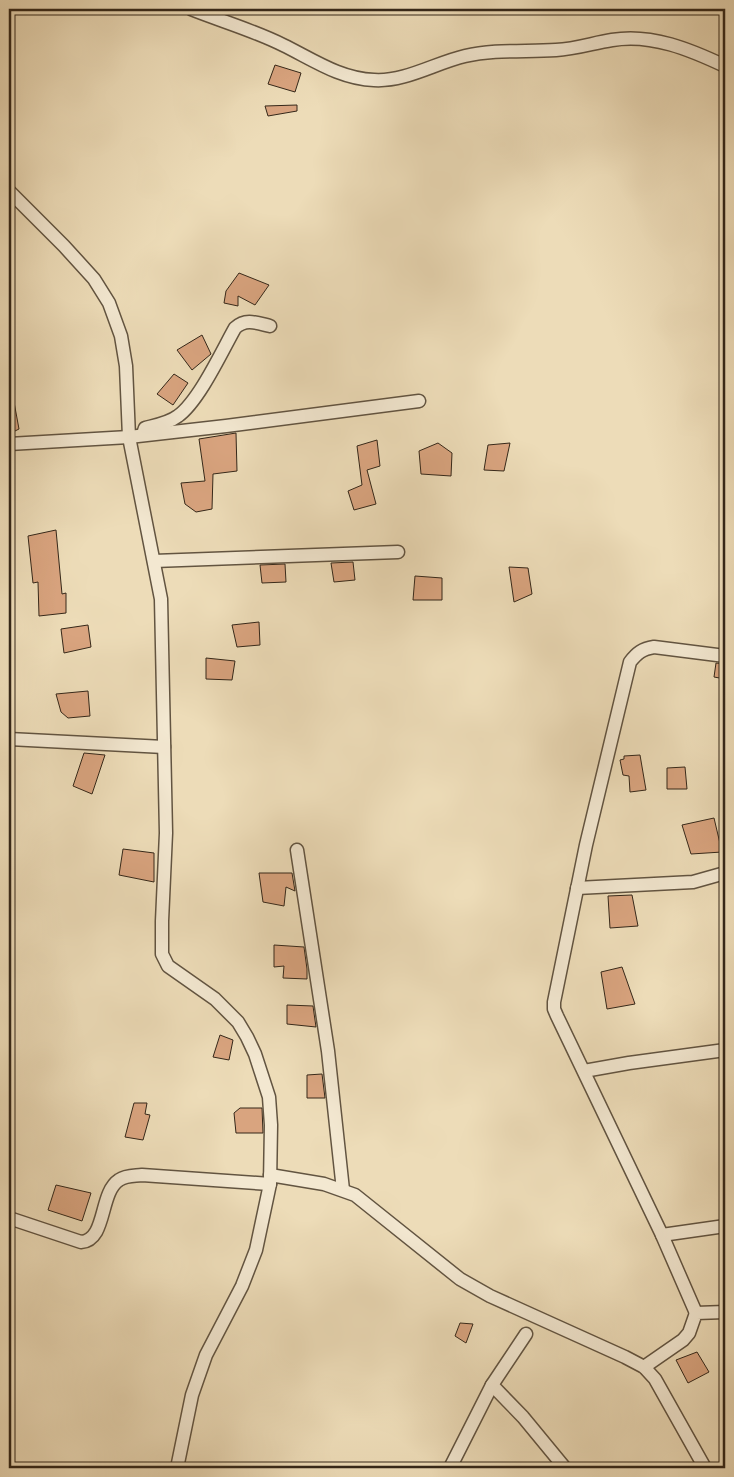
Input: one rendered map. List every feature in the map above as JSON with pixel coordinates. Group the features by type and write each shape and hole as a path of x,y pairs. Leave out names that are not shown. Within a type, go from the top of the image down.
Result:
{"street":[{"path":"191,9 283,45 331,69 350,76 374,80 393,79 466,56 493,52 558,50 613,40 637,39 662,42 698,53 725,66"},
{"path":"9,191 94,279 109,303 121,336 126,366 130,437 159,583 162,620 166,833 162,954 168,966 215,999 238,1022 247,1037 262,1072 269,1097 271,1125 270,1180 256,1250 242,1286 206,1355 192,1396 177,1468"},
{"path":"143,435 146,428 168,422 183,413 204,384 235,328 246,322 270,326"},
{"path":"9,444 130,437 418,401"},
{"path":"154,561 398,552"},
{"path":"644,1367 683,1340 689,1333 696,1313 662,1235 554,1009 561,963 577,888 602,774 630,662 637,653 645,648 654,647 725,656"},
{"path":"9,739 164,747"},
{"path":"298,850 328,1051 343,1190"},
{"path":"577,888 693,882 725,872"},
{"path":"584,1072 638,1061 725,1050"},
{"path":"9,1218 85,1242 98,1229 112,1188 117,1181 126,1176 270,1180 324,1184 343,1190 380,1214 460,1279 490,1296 644,1367 655,1379 705,1468"},
{"path":"662,1235 725,1226"},
{"path":"696,1313 725,1312"},
{"path":"450,1468 492,1385 526,1334"},
{"path":"492,1385 522,1416 565,1468"}],"building":[{"path":"275,65 301,73 295,92 268,84"},
{"path":"297,105 297,111 268,116 265,106"},
{"path":"239,273 269,285 255,305 238,296 238,306 224,303 226,291"},
{"path":"202,335 211,354 192,370 177,350"},
{"path":"174,374 188,383 173,405 157,394"},
{"path":"9,402 14,402 19,429 9,434"},
{"path":"236,433 237,471 213,474 212,509 196,512 185,504 181,483 205,481 199,439"},
{"path":"377,440 380,466 367,470 376,504 354,510 348,491 362,485 357,446"},
{"path":"438,443 452,453 451,476 421,474 419,451"},
{"path":"510,443 504,471 484,470 488,445"},
{"path":"56,530 62,594 66,593 66,613 39,616 38,582 33,583 28,536"},
{"path":"353,562 355,580 334,582 331,563"},
{"path":"285,564 286,582 262,583 260,565"},
{"path":"509,567 528,568 532,594 514,602"},
{"path":"415,576 442,578 442,600 413,600"},
{"path":"259,622 260,645 237,647 232,625"},
{"path":"88,625 91,647 64,653 61,629"},
{"path":"206,658 235,661 232,680 206,679"},
{"path":"716,663 725,664 725,679 714,677"},
{"path":"88,691 90,716 68,718 61,712 56,694"},
{"path":"84,753 105,755 92,794 73,786"},
{"path":"640,755 646,790 630,792 629,776 623,775 620,760 624,759 624,756"},
{"path":"685,767 687,789 667,789 667,768"},
{"path":"714,818 722,852 691,854 682,825"},
{"path":"123,849 154,853 154,882 119,875"},
{"path":"259,873 292,873 295,891 286,887 284,906 263,902"},
{"path":"632,895 638,926 610,928 608,896"},
{"path":"274,945 304,947 307,979 283,978 284,966 274,967"},
{"path":"622,967 635,1004 607,1009 601,972"},
{"path":"287,1005 313,1006 316,1027 287,1024"},
{"path":"220,1035 233,1040 229,1060 213,1057"},
{"path":"322,1074 325,1098 307,1098 307,1075"},
{"path":"134,1103 147,1103 145,1114 150,1115 143,1140 125,1137"},
{"path":"240,1108 262,1108 263,1133 236,1133 234,1113"},
{"path":"56,1185 91,1193 82,1221 48,1210"},
{"path":"460,1323 473,1324 466,1343 455,1336"},
{"path":"697,1352 709,1372 688,1383 676,1360"}]}
